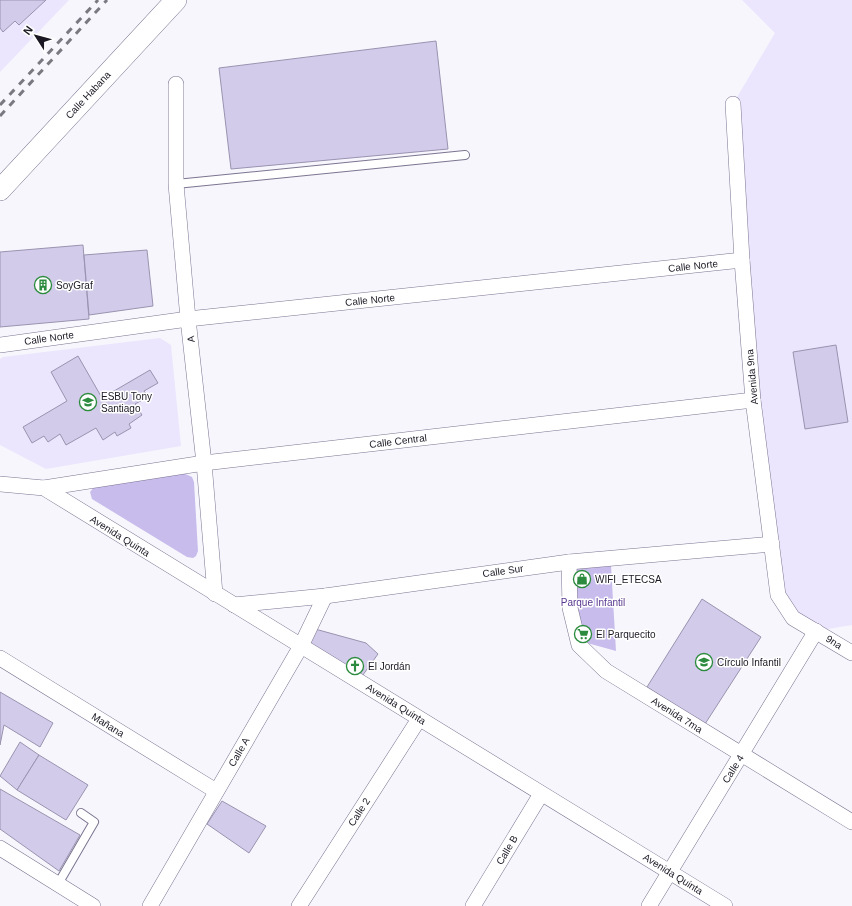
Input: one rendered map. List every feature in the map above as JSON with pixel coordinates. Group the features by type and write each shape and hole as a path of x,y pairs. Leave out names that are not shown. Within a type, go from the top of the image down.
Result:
{"street":[{"name":"Calle Habana","path":"0,190 176,0"},
{"name":"A","path":"176,84 176,184 188,319 204,464 214,594"},
{"name":"Avenida 9na","path":"733,104 742,260 753,400 778,595 793,618 816,631"},
{"name":"Calle Norte","path":"0,345 188,319 742,260"},
{"name":"Calle Central","path":"44,488 204,464 753,400"},
{"name":"Avenida Quinta","path":"0,484 44,488 214,594 302,646 725,906"},
{"name":"Calle Sur","path":"234,605 325,596 569,562 772,544"},
{"name":"Avenida 7ma","path":"569,562 570,608 579,645 606,671 852,822"},
{"name":"Calle A","path":"150,906 302,646 325,596"},
{"name":"9na","path":"816,631 852,653"},
{"name":"Calle 4","path":"649,906 816,631"},
{"name":"Mañana","path":"0,658 216,791"},
{"name":"Calle 2","path":"299,906 420,719"},
{"name":"Calle B","path":"473,906 541,794"},
{"path":"0,848 93,906"}],"lane":[{"path":"176,184 465,155"},
{"path":"58,884 94,822 81,813"}],"shaded area":[{"path":"0,0 69,0 0,72"},
{"path":"742,0 852,0 852,625 816,631 778,595 733,104 775,33"},
{"name":"ESBU Tony Santiago","path":"160,338 171,345 181,446 46,469 0,445 0,359 3,357"}],"green space":[{"path":"181,472 192,477 194,482 198,551 196,556 193,558 187,557 92,499 90,492 95,486"},
{"name":"Parque Infantil","path":"611,566 616,651 580,641 572,567"}],"building":[{"path":"0,0 46,0 19,25 15,21 3,32 0,28"},
{"path":"436,41 448,149 231,169 219,68"},
{"name":"SoyGraf","path":"83,245 89,319 0,327 0,252"},
{"path":"147,250 153,306 89,315 84,255"},
{"path":"836,345 848,422 805,429 793,352"},
{"path":"78,356 102,398 150,370 158,383 144,391 148,397 135,404 142,415 129,424 131,428 117,436 115,432 103,440 96,428 66,445 60,434 48,442 44,436 32,443 23,427 67,401 51,372"},
{"name":"Círculo Infantil","path":"702,599 761,637 705,724 647,687"},
{"name":"El Jordán","path":"315,629 366,643 378,654 360,679 307,645"},
{"path":"0,692 53,723 40,747 4,725 0,745"},
{"path":"20,742 39,755 17,790 0,776"},
{"path":"39,755 88,785 66,820 17,790"},
{"path":"0,789 80,835 59,871 0,829"},
{"path":"222,801 266,826 249,853 207,824"}],"railway":[{"path":"0,105 98,0"},
{"path":"0,116 107,0"}],"place":[{"name":"SoyGraf","path":"43,285"},
{"name":"ESBU Tony Santiago","path":"88,402"},
{"name":"WIFI_ETECSA","path":"582,579"},
{"name":"El Parquecito","path":"583,634"},
{"name":"Círculo Infantil","path":"704,662"},
{"name":"El Jordán","path":"355,666"}]}
